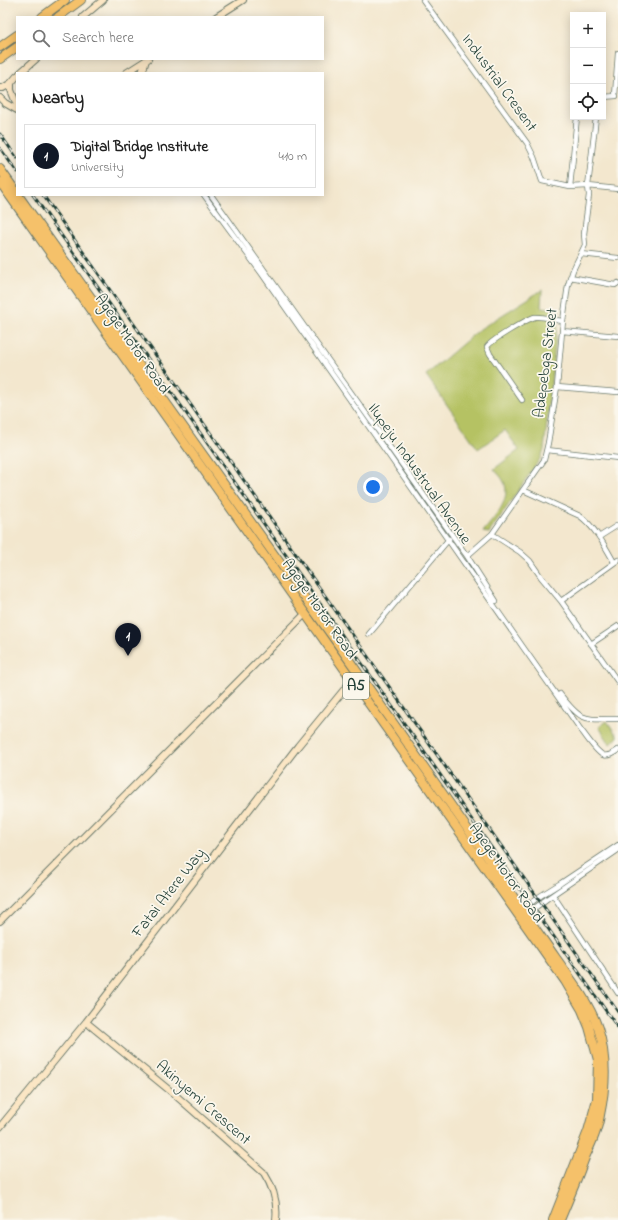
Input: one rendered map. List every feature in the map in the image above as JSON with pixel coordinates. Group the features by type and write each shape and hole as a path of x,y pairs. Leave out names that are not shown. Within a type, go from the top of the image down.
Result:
{"highway":[{"path":"43,16 65,0"},
{"path":"59,16 81,0"},
{"path":"0,47 15,36"},
{"path":"0,59 16,48"},
{"name":"Agege Motor Road","path":"0,169 16,191"},
{"name":"Agege Motor Road","path":"0,182 49,245 360,675 488,858 572,993 587,1023 598,1060 597,1099 590,1125 553,1220"},
{"name":"Agege Motor Road","path":"19,196 49,245 304,614 570,978 584,1000 598,1028 602,1047 605,1083 600,1116 560,1220"}],"street":[{"path":"84,16 103,0"},
{"path":"218,16 243,0"},
{"name":"Industrial Cresent","path":"423,0 527,144 534,157 542,182 570,187"},
{"path":"606,97 616,96 618,53"},
{"path":"21,72 35,60"},
{"path":"128,72 146,60"},
{"path":"142,72 147,60"},
{"path":"0,88 4,88 16,77"},
{"path":"10,83 16,102"},
{"path":"0,98 16,109"},
{"path":"576,120 570,187 586,186 618,189"},
{"name":"Adepebga Street","path":"467,556 492,534 542,464 547,450 557,387 562,321 570,277 585,245 584,234 589,195 586,186 596,120"},
{"name":"Ilupeju Industrual Avenue","path":"205,196 262,274 581,730 603,755 608,756 618,750"},
{"name":"Ilupeju Industrual Avenue","path":"212,196 467,556 519,636 561,696 578,715 586,719 618,719"},
{"path":"581,254 618,258"},
{"path":"570,277 614,285 618,283"},
{"path":"522,400 490,354 487,347 508,331 536,317 562,321"},
{"path":"562,330 618,336"},
{"path":"557,387 618,392"},
{"path":"547,450 618,458"},
{"path":"524,490 580,516 587,521 616,561 561,601"},
{"path":"599,537 618,525"},
{"path":"492,534 520,552 530,561 561,601 618,682"},
{"path":"369,634 448,539"},
{"path":"0,921 304,614"},
{"path":"591,644 618,626"},
{"name":"Fatai Atere Way","path":"0,1127 86,1022 298,746 352,680 360,675"},
{"path":"522,914 537,898 618,845"},
{"path":"522,914 553,895 618,850"},
{"path":"553,895 618,993"},
{"name":"Akinyemi Crescent","path":"86,1022 174,1094 264,1173 272,1187 275,1199 276,1220"}],"green space":[{"path":"542,290 541,307 559,309 544,450 540,459 489,533 483,532 500,509 506,496 504,482 494,469 519,450 505,430 478,449 426,375 480,329"},
{"path":"607,721 618,737 610,744 599,727"}],"railway":[{"path":"0,134 16,157"},
{"path":"0,148 16,171"},
{"path":"34,196 618,1028"},
{"path":"44,196 618,1012"}],"place":[{"name":"Digital Bridge Institute","path":"128,656"}]}
